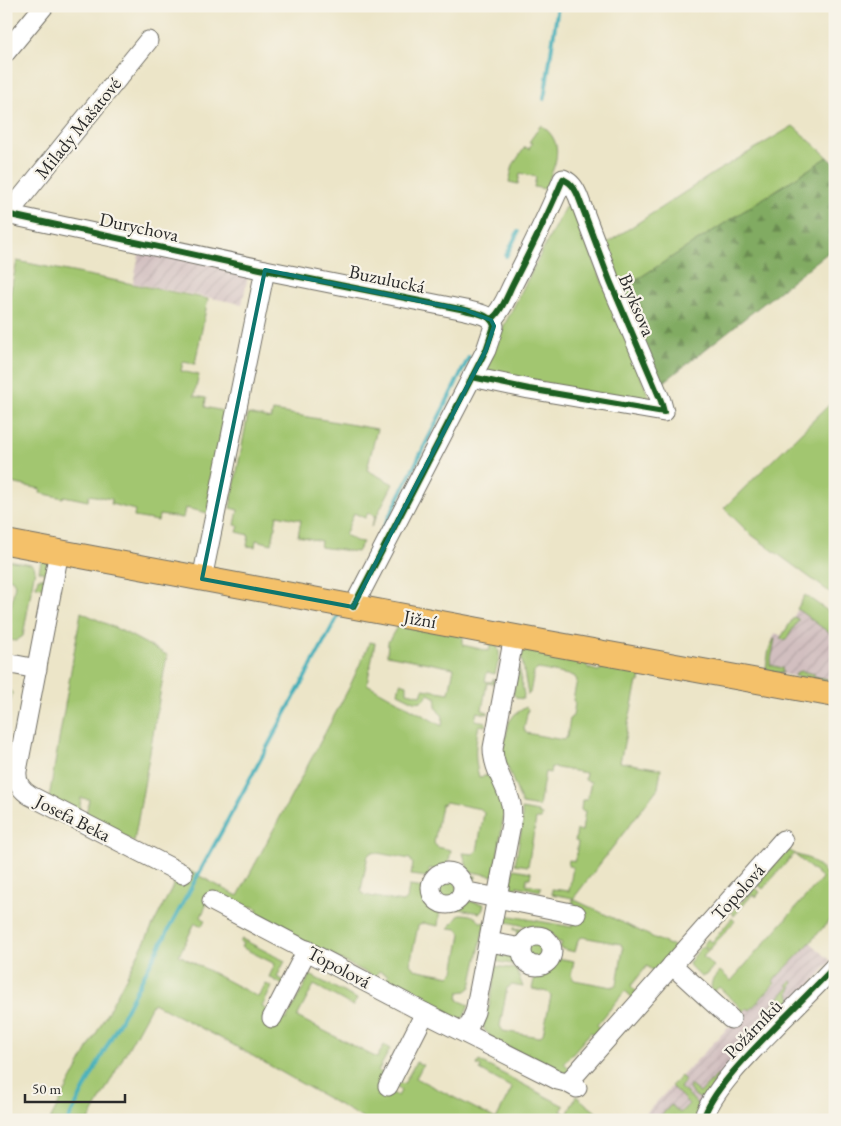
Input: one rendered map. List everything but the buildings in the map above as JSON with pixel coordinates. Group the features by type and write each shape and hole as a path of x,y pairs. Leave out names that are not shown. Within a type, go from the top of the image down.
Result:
{"main road":[{"name":"Jižní","path":"6,542 835,694"}],"street":[{"path":"6,52 44,6"},
{"name":"Milady Mašatové","path":"7,214 148,41"},
{"name":"Bryksova","path":"353,607 472,377 486,350 492,325 525,262 563,179 573,185 578,196 610,281 664,412 530,390 472,377"},
{"name":"Durychova","path":"7,214 265,270"},
{"path":"202,579 265,270"},
{"name":"Buzulucká","path":"265,270 465,310 483,315 492,325"},
{"name":"Josefa Beka","path":"60,552 18,771 19,786 31,796 183,874"},
{"path":"466,1033 474,1016 511,824 512,807 494,760 493,748 514,636"},
{"path":"6,663 37,669"},
{"name":"Topolová","path":"212,901 425,1013 571,1085 570,1080 784,840"},
{"path":"463,891 576,914"},
{"path":"489,942 522,948"},
{"path":"272,1018 307,950"},
{"path":"672,965 732,1019"},
{"name":"Požárníků","path":"703,1120 708,1106 731,1075 835,966"},
{"path":"388,1086 425,1013"}],"highlighted area":[{"path":"265,270 465,310 491,320 494,326 486,350 353,607 202,579"}],"shaded area":[{"path":"140,250 249,271 242,304 133,283"},
{"path":"801,604 835,630 835,670 827,678 819,681 765,671 769,649 775,633 782,636"},
{"path":"810,942 831,961 697,1119 651,1120 645,1114 747,1008 750,1010 775,984 773,981"}],"green space":[{"path":"541,125 549,132 556,147 555,163 545,189 534,187 536,177 520,173 518,184 509,182 513,165 525,147 529,149 533,143 529,142"},
{"path":"793,126 828,157 619,291 601,247 714,173"},
{"path":"828,157 835,164 835,247 659,386 619,291"},
{"path":"565,207 572,207 653,407 479,374"},
{"path":"17,261 208,299 195,364 183,362 181,371 199,375 194,396 206,398 205,407 227,412 208,513 185,508 183,518 159,515 158,521 134,517 135,510 111,504 112,499 89,495 88,501 64,496 63,498 40,493 41,489 6,482 6,313"},
{"path":"835,399 835,596 749,533 724,508"},
{"path":"273,411 377,429 367,470 393,484 371,527 375,516 368,513 365,518 354,513 345,535 356,541 363,542 357,552 320,547 321,541 298,536 301,520 277,515 272,544 256,540 255,547 247,546 249,535 237,532 239,526 235,525 238,510 230,508 248,414 271,419"},
{"path":"42,556 49,563 46,588 36,586 38,578 44,578 44,573 39,571"},
{"path":"6,560 31,564 35,569 23,636 16,641 6,640 6,624 8,622 15,584 12,579 6,578"},
{"path":"805,595 835,616 835,637 797,609"},
{"path":"81,612 167,655 134,842 86,815 89,799 81,798 79,813 49,798"},
{"path":"794,617 798,621 786,640 780,639"},
{"path":"398,625 463,635 463,645 489,651 491,643 497,646 499,653 495,674 487,672 485,681 492,682 494,679 494,684 487,683 482,710 488,712 488,714 477,712 475,720 486,722 485,726 479,725 477,738 476,757 479,777 490,775 501,801 504,814 494,876 468,870 463,853 473,854 477,851 484,813 481,809 446,802 441,805 434,843 437,847 451,850 448,866 434,871 432,868 428,870 431,873 427,877 411,875 413,864 410,859 372,852 368,855 361,890 364,895 402,902 407,899 409,886 425,888 429,901 440,909 438,926 423,923 418,926 410,964 414,969 450,976 454,972 461,934 458,929 449,928 460,914 471,915 480,922 485,922 471,987 466,991 459,992 458,1000 469,1005 464,1017 458,1020 385,982 388,975 379,971 375,977 254,916 258,909 251,906 247,912 208,901 201,917 205,920 202,926 195,923 179,955 258,997 266,984 272,987 262,1007 268,1010 303,971 307,973 283,1018 286,1020 310,975 357,999 353,1006 314,985 297,1017 377,1058 384,1045 390,1049 378,1071 387,1076 381,1087 398,1096 401,1091 395,1086 398,1082 404,1084 416,1062 423,1065 416,1078 496,1119 512,1088 480,1070 481,1067 477,1065 479,1061 564,1106 561,1111 567,1115 576,1096 601,1116 599,1120 366,1120 228,1042 153,1003 89,1120 50,1120 130,970 175,882 176,876 188,870 238,896 349,688 370,642 375,643 367,684 442,726 443,716 437,708 437,698 428,694 418,702 414,701 398,693 400,683 407,685 407,692 421,695 423,689 449,693 454,668 387,655 388,642"},
{"path":"774,639 770,665 782,668 783,673 772,672 766,668 769,649"},
{"path":"523,651 585,660 588,668 598,671 610,664 642,670 640,682 637,682 620,762 661,769 658,788 573,899 670,944 678,950 656,973 647,966 631,986 639,994 633,998 625,991 597,1025 604,1033 599,1039 591,1032 564,1063 571,1070 567,1074 488,1038 489,1034 485,1031 483,1025 485,1014 489,1007 495,966 516,969 523,987 512,985 507,988 500,1026 503,1031 539,1037 543,1034 551,996 547,992 532,989 536,971 549,968 557,958 574,961 571,975 574,980 612,987 617,984 623,949 621,944 582,937 578,940 575,952 562,949 559,946 562,945 561,942 558,942 547,931 504,920 505,915 572,927 573,898 552,894 552,889 569,891 573,867 568,866 569,860 575,861 578,842 575,841 577,830 582,831 585,811 581,810 582,800 587,800 591,782 585,780 586,773 551,767 550,773 545,772 539,807 522,804 505,761 503,749 509,722 515,714 526,707 528,709 524,729 526,733 563,740 567,737 570,718 573,716 575,703 573,700 577,680 574,676 538,669 534,672 528,695 521,655"},
{"path":"519,667 523,699 517,698 513,694"},
{"path":"801,671 828,679 822,681 795,676 797,672"},
{"path":"6,686 12,693 6,726"},
{"path":"6,745 18,746 9,770 6,772"},
{"path":"522,809 538,812 538,814 542,815 541,819 536,819 528,866 515,864 522,826"},
{"path":"788,849 794,854 763,889 757,884"},
{"path":"794,854 810,859 835,881 835,914 773,981 775,983 750,1010 747,1008 738,1017 736,1015 742,1009 719,987 712,993 712,981 720,971 731,981 822,878"},
{"path":"514,869 531,872 526,884 541,887 540,891 517,886 516,891 511,884"},
{"path":"457,872 476,876 476,878 472,878 471,885 465,883"},
{"path":"447,878 454,881 457,888 454,895 447,898 440,895 437,888 440,881"},
{"path":"755,887 760,892 756,897 752,895 734,916 731,913"},
{"path":"462,900 484,904 482,911 480,913 450,907"},
{"path":"732,918 735,921 709,950 703,945 708,939 712,942"},
{"path":"514,928 537,932 518,940 516,938 518,930 514,930"},
{"path":"242,939 285,961 277,977 285,981 283,985 269,977 275,964 241,947 243,943 240,942"},
{"path":"537,941 544,944 547,951 544,958 537,961 530,958 527,951 530,944"},
{"path":"702,946 708,951 703,957 714,966 706,975 701,977 689,963"},
{"path":"498,951 520,956 528,967 499,962 496,960"},
{"path":"791,981 793,982 789,993 796,1002 785,1011 778,1005 775,1009 778,1012 776,1020 767,1011 789,987 787,985"},
{"path":"717,1075 717,1079 706,1099 696,1096 689,1089 690,1085 700,1093"},
{"path":"681,1076 685,1080 680,1088 700,1107 697,1117 690,1120 657,1120 671,1105 680,1113 689,1104 671,1086"}],"waterway":[{"path":"544,99 558,6"},
{"path":"506,256 518,232"},
{"path":"377,541 469,357"},
{"path":"68,1120 338,616"}],"cycle path":[{"path":"472,377 529,389 664,412 610,281 578,196 572,186 563,179 504,303 491,320"},
{"path":"6,214 265,270 465,310 490,319 494,326 486,350 353,607"},
{"path":"703,1120 716,1094 737,1068 835,966"}]}
